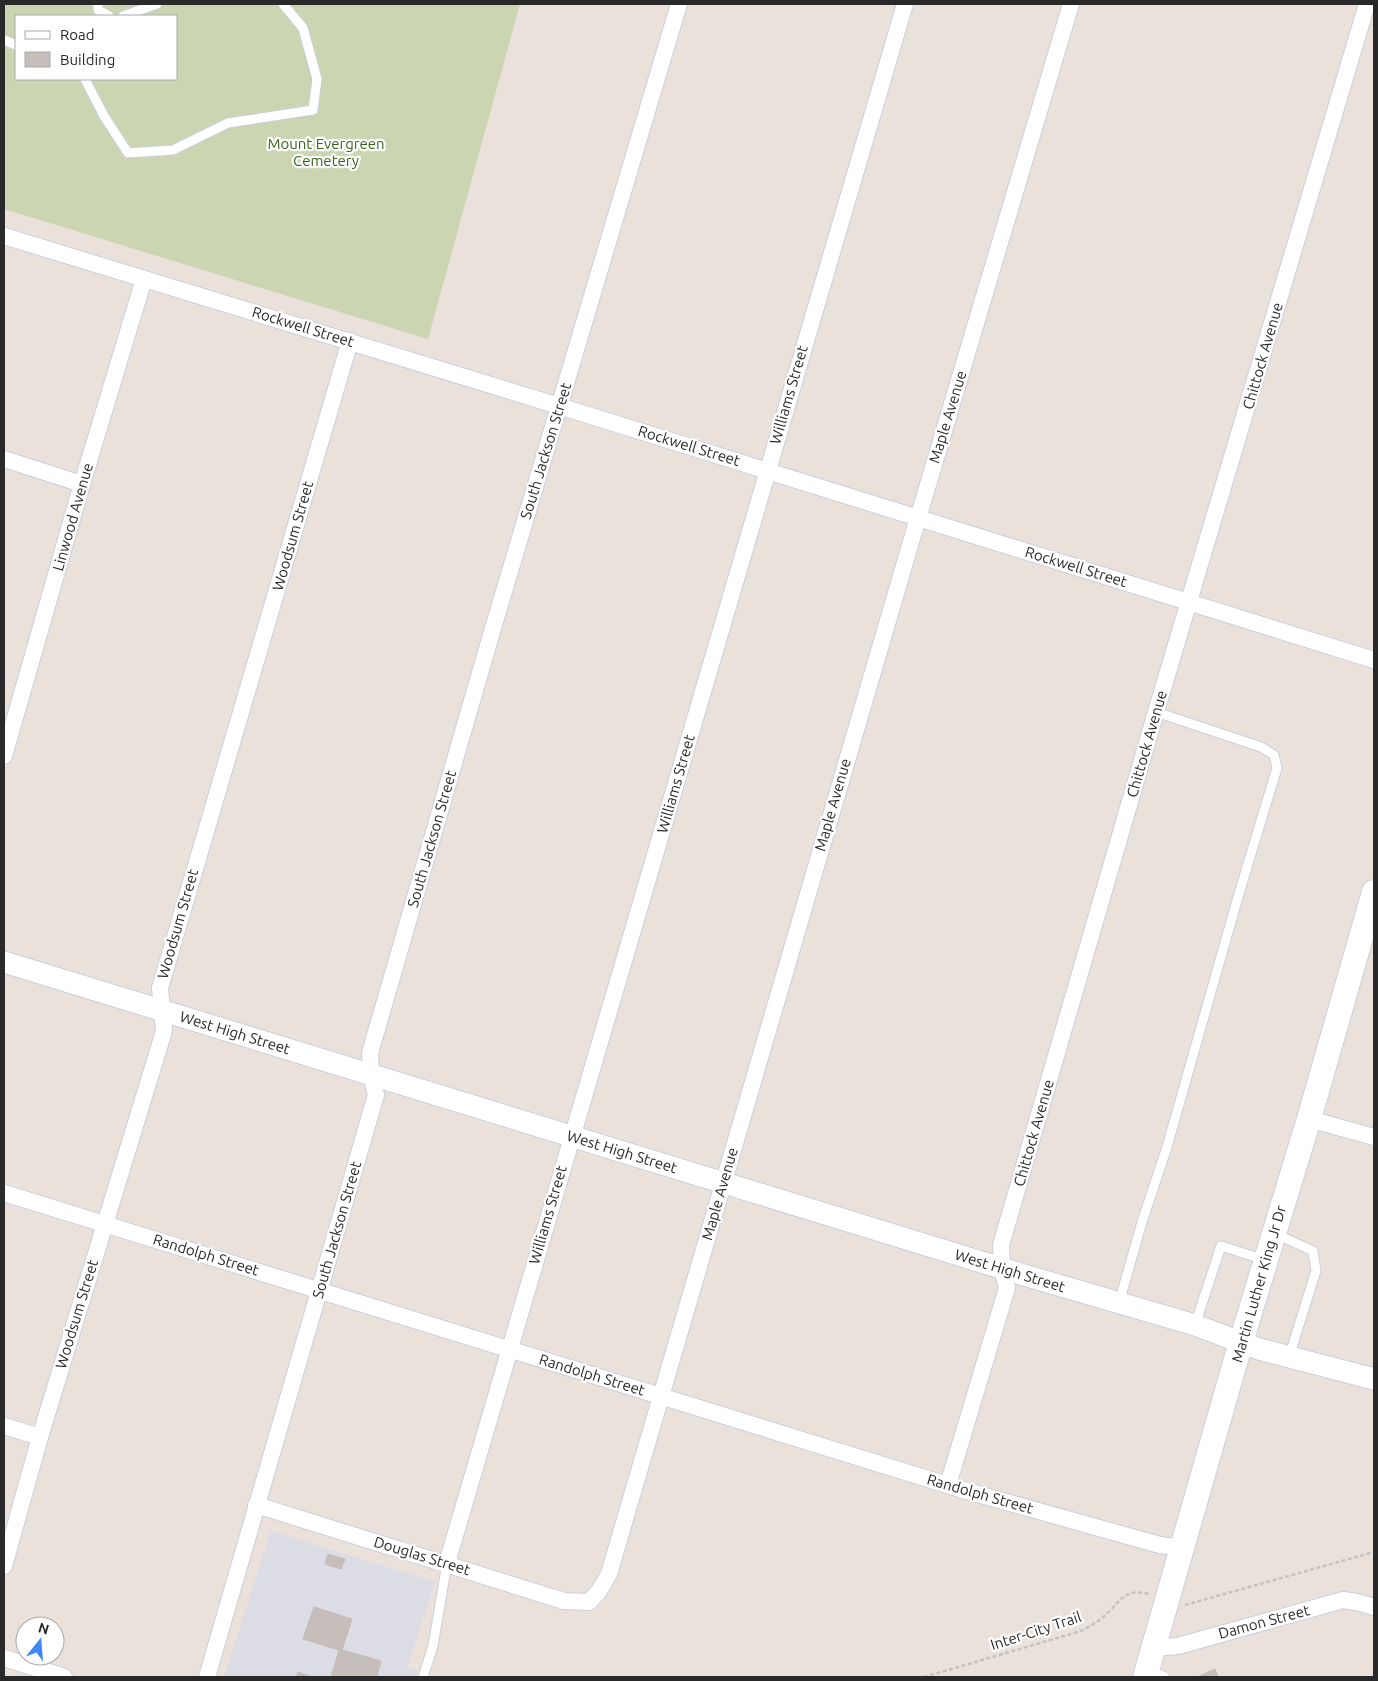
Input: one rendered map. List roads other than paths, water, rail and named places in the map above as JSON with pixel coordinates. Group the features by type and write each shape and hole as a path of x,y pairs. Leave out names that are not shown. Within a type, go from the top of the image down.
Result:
{"main road":[{"name":"Martin Luther King Jr Dr","path":"1153,1668 1183,1548 1241,1342 1309,1119 1374,892"}],"street":[{"name":"South Jackson Street","path":"207,1677 376,1095 371,1075 370,1054 491,635 679,4"},
{"name":"Williams Street","path":"447,1563 508,1350 688,747 766,470 905,4"},
{"name":"Maple Avenue","path":"589,1602 599,1592 609,1574 918,518 1071,4"},
{"name":"Chittock Avenue","path":"948,1485 1007,1288 1002,1269 1001,1245 1156,712 1367,4"},
{"name":"Rockwell Street","path":"4,236 350,341 1374,660"},
{"name":"Linwood Avenue","path":"4,756 82,484 144,279"},
{"name":"Woodsum Street","path":"4,1566 40,1437 164,1030 160,988 350,341"},
{"path":"4,460 82,484"},
{"name":"West High Street","path":"4,962 1002,1269 1195,1325 1289,1357 1374,1378"},
{"path":"1309,1119 1374,1138"},
{"name":"Randolph Street","path":"4,1193 948,1485 1160,1545 1183,1548"},
{"path":"4,1426 40,1437"},
{"name":"Douglas Street","path":"256,1505 564,1601 589,1602"},
{"name":"Damon Street","path":"1153,1668 1178,1646 1343,1600 1374,1607"},
{"path":"4,1658 64,1677"}],"lane":[{"path":"98,4 98,10 107,15"},
{"path":"126,15 157,4"},
{"path":"86,80 104,116 128,153 173,150 228,123 313,110 317,79 306,37 303,28 283,4"},
{"path":"1119,1304 1142,1222 1167,1147 1277,768 1274,755 1261,747 1156,712"},
{"path":"1273,1232 1313,1251 1316,1272 1289,1357"},
{"path":"1195,1325 1221,1246 1265,1260"},
{"path":"423,1677 433,1646 447,1563"}],"park label":[{"name":"Mount Evergreen Cemetery","path":"326,152"}]}
